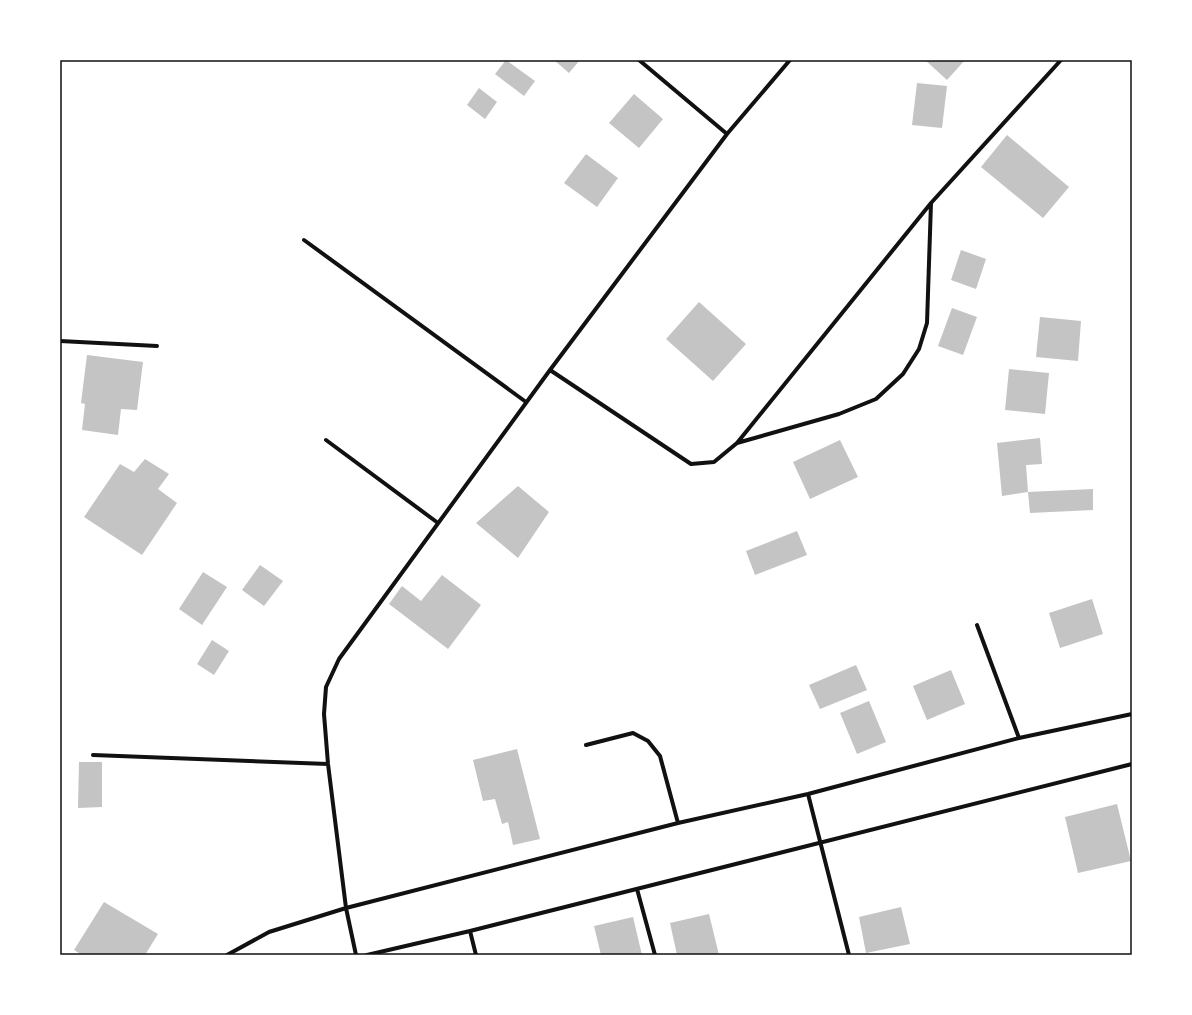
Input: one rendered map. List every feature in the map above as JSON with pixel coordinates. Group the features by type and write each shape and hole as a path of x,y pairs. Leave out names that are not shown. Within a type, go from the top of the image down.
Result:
{"street":[{"path":"639,60 727,134"},
{"path":"356,955 346,908 328,764 324,714 326,687 339,659 526,402 727,134 790,60"},
{"path":"550,370 691,464 714,462 737,443 931,203 1062,60"},
{"path":"737,443 838,414 876,399 903,374 919,349 927,323 931,203"},
{"path":"304,240 526,402"},
{"path":"60,342 157,346"},
{"path":"326,440 438,523"},
{"path":"977,625 1019,738"},
{"path":"227,955 269,932 346,908 678,823 808,794 1019,738 1132,714"},
{"path":"586,745 633,733 648,741 660,756 678,823"},
{"path":"93,756 328,764"},
{"path":"367,955 470,931 1132,764"},
{"path":"808,794 849,955"},
{"path":"637,889 655,955"},
{"path":"470,931 476,955"}],"building":[{"path":"506,60 535,81 524,96 495,74"},
{"path":"554,60 580,60 569,73"},
{"path":"925,60 965,60 947,80"},
{"path":"917,83 947,86 942,128 912,125"},
{"path":"479,88 497,102 485,119 467,105"},
{"path":"634,94 663,119 639,148 609,123"},
{"path":"1007,135 1069,187 1043,218 981,167"},
{"path":"586,154 618,178 597,207 564,183"},
{"path":"961,250 986,259 976,289 951,280"},
{"path":"699,302 746,344 713,381 666,339"},
{"path":"952,308 977,317 963,355 938,346"},
{"path":"1040,317 1081,321 1078,361 1036,357"},
{"path":"87,355 143,362 137,410 121,409 118,435 82,430 85,404 81,403"},
{"path":"1009,369 1049,373 1045,414 1005,410"},
{"path":"1040,438 1042,464 1026,465 1028,492 1002,496 997,443"},
{"path":"840,440 858,477 810,499 793,462"},
{"path":"145,459 169,474 158,489 177,503 142,555 84,517 120,464 134,472"},
{"path":"518,486 549,512 518,558 476,523"},
{"path":"1093,489 1093,510 1030,513 1028,492"},
{"path":"797,531 807,555 755,575 746,551"},
{"path":"260,565 283,581 264,606 242,590"},
{"path":"203,572 227,587 202,625 179,609"},
{"path":"442,575 481,605 448,649 389,604 402,586 421,601"},
{"path":"1092,599 1103,634 1060,648 1049,613"},
{"path":"212,640 229,651 214,675 197,664"},
{"path":"856,665 867,690 820,709 809,685"},
{"path":"951,670 965,704 927,720 913,686"},
{"path":"869,701 886,742 857,754 840,713"},
{"path":"517,749 540,839 513,845 508,822 502,824 495,799 483,801 473,760"},
{"path":"79,762 102,762 102,807 78,808"},
{"path":"1117,804 1131,861 1078,873 1065,817"},
{"path":"104,902 158,934 145,955 82,955 74,950"},
{"path":"901,907 910,944 866,953 859,917"},
{"path":"709,914 719,955 677,955 670,923"},
{"path":"633,917 642,955 601,955 594,926"}]}
